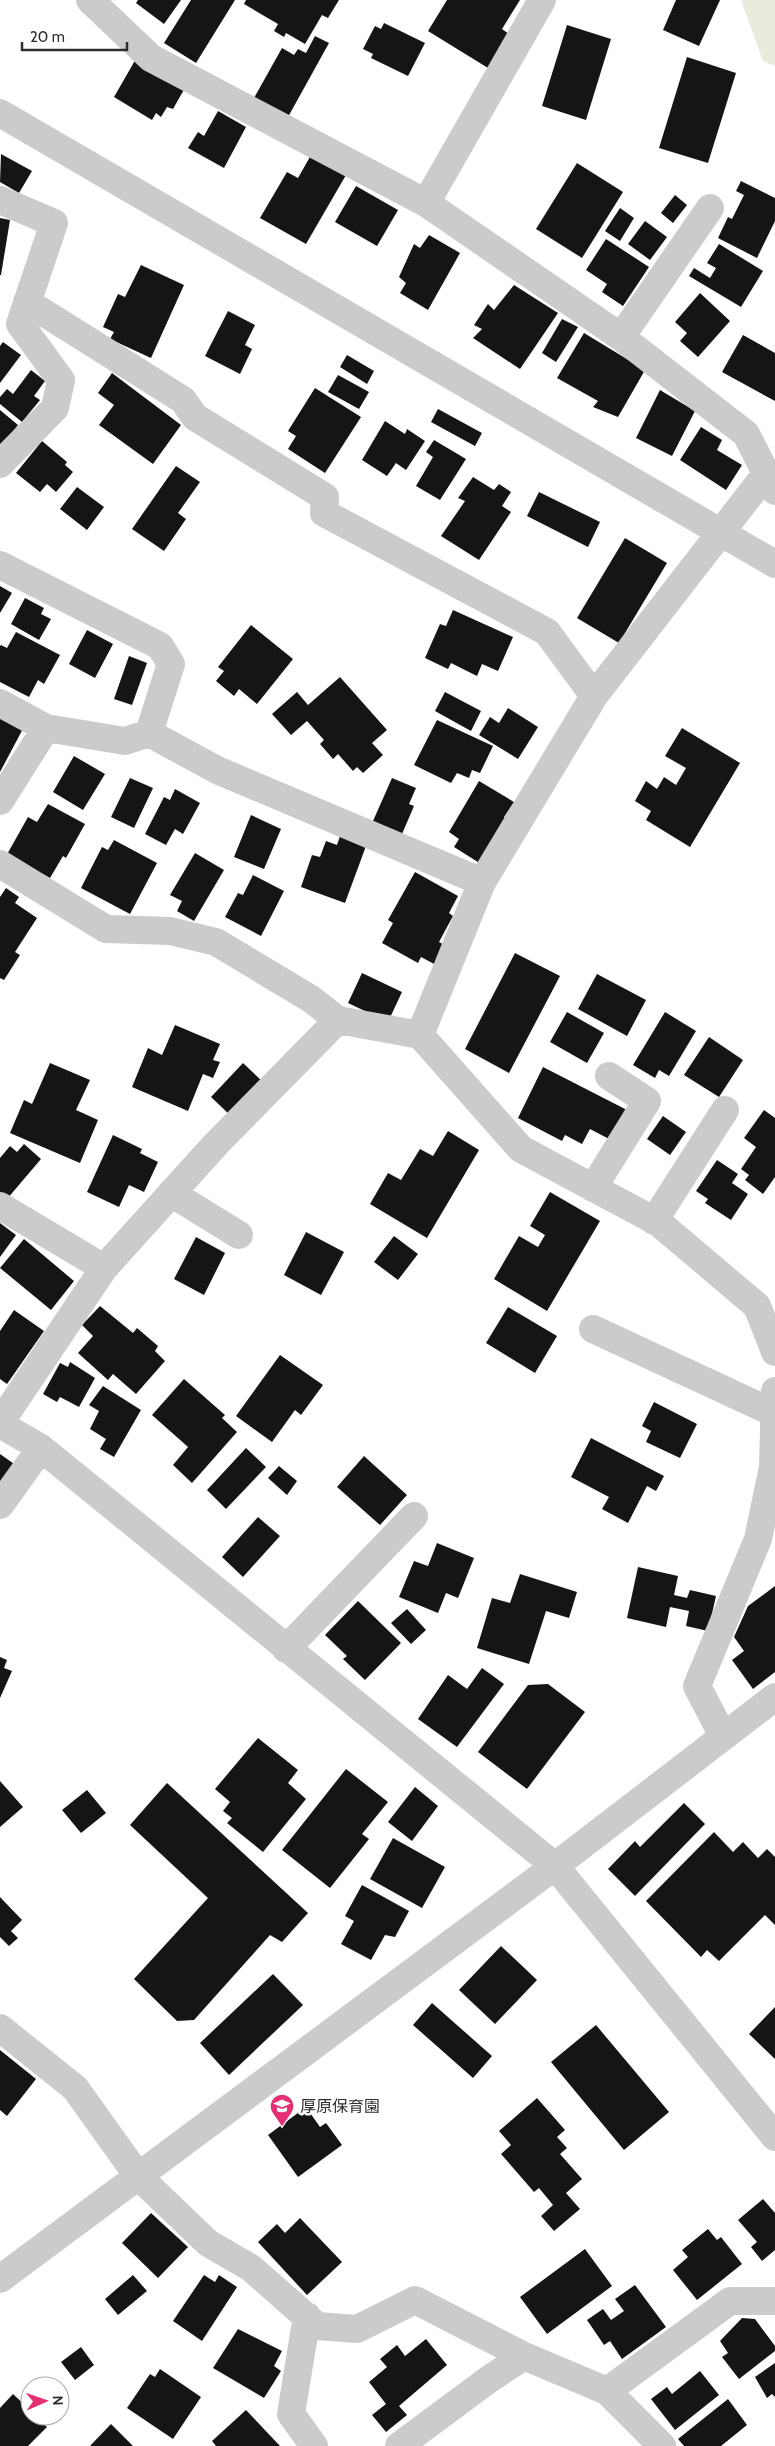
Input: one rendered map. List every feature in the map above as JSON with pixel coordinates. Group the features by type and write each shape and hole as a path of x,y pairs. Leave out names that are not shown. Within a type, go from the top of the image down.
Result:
{"street":[{"path":"90,0 151,58 426,203 621,337 746,434 771,482 723,533 594,696 482,882 420,1035"},
{"path":"426,203 542,0"},
{"path":"0,112 775,564"},
{"path":"0,200 54,223 20,324 60,380 54,408 0,464"},
{"path":"621,337 710,208"},
{"path":"28,302 183,400 195,417 325,497 324,513 547,632 594,696"},
{"path":"0,565 160,646 172,664 149,732"},
{"path":"0,703 46,728 124,741 149,732 217,770 482,882"},
{"path":"0,801 46,728"},
{"path":"0,864 106,929 170,931 216,942 311,999 338,1020 420,1035 521,1150 654,1221 757,1306 775,1352"},
{"path":"338,1020 216,1144 104,1268 0,1424 41,1448 555,1866 775,2137"},
{"path":"593,1188 647,1101 609,1076"},
{"path":"654,1221 725,1110"},
{"path":"171,1193 239,1234"},
{"path":"0,1206 104,1268"},
{"path":"593,1329 774,1413"},
{"path":"723,1736 697,1686 758,1539 774,1467 775,1391"},
{"path":"0,1505 41,1448"},
{"path":"286,1649 414,1516"},
{"path":"0,2279 555,1866 775,1697"},
{"path":"0,2028 75,2088 138,2176 208,2243 251,2268 317,2326 357,2329 415,2300 524,2356 607,2391 662,2446"},
{"path":"607,2391 730,2301 775,2301"},
{"path":"307,2316 291,2414 314,2446"},
{"path":"400,2446 488,2380 524,2356"}],"green space":[{"path":"741,0 775,0 775,66 763,61"}],"building":[{"path":"138,0 181,0 164,24 136,3"},
{"path":"191,0 235,0 196,63 164,43"},
{"path":"246,0 339,0 328,18 322,15 305,44 286,33 284,37 274,31 278,24 244,4"},
{"path":"447,0 520,0 502,29 509,34 488,68 428,31"},
{"path":"676,0 720,0 699,46 663,30"},
{"path":"384,23 425,43 408,76 371,58 373,54 363,49 375,26 381,29"},
{"path":"567,25 611,39 586,120 542,106"},
{"path":"315,36 329,43 288,117 254,98 282,48 294,55 298,49 306,53"},
{"path":"137,57 186,86 173,109 167,107 161,117 156,113 152,120 114,97"},
{"path":"687,57 736,73 708,163 659,148"},
{"path":"218,111 246,127 224,168 188,148 198,132 204,136"},
{"path":"1,154 32,171 19,193 0,182"},
{"path":"311,155 346,175 306,244 260,218 287,172 298,178"},
{"path":"577,163 623,192 582,258 536,229"},
{"path":"741,181 775,198 775,221 757,258 718,238 728,217 732,219 744,195 736,191"},
{"path":"356,186 398,210 377,246 335,222"},
{"path":"675,195 687,205 673,223 661,213"},
{"path":"620,208 634,218 620,241 605,231"},
{"path":"0,218 10,220 1,275 0,275"},
{"path":"645,221 667,237 650,260 628,244"},
{"path":"429,235 460,253 428,310 400,293 406,283 399,277 414,244 420,248"},
{"path":"606,239 649,267 623,306 602,292 607,284 586,270"},
{"path":"719,244 763,271 741,307 689,276 694,268 710,278 716,268 707,263"},
{"path":"141,265 184,285 151,358 110,339 114,332 103,327 118,294 125,297"},
{"path":"514,285 558,313 520,369 473,338 482,329 474,325 488,304 494,310"},
{"path":"700,293 730,321 698,357 680,341 687,333 675,322"},
{"path":"228,311 255,325 245,345 252,349 240,374 205,356"},
{"path":"562,319 578,327 556,362 542,353"},
{"path":"584,333 645,370 618,417 593,407 598,401 557,378"},
{"path":"743,335 775,353 775,401 722,372"},
{"path":"3,342 21,355 0,383 0,346"},
{"path":"347,355 374,371 367,384 340,367"},
{"path":"31,370 45,381 34,396 40,400 22,422 0,404 0,397 7,389 13,394"},
{"path":"112,373 181,425 153,464 99,425 114,405 98,393"},
{"path":"338,375 369,392 359,409 328,392"},
{"path":"315,388 361,417 325,473 288,449 296,436 288,431"},
{"path":"660,390 695,411 672,456 636,438"},
{"path":"438,409 482,433 475,446 431,422"},
{"path":"0,410 18,425 0,448"},
{"path":"385,421 405,434 407,429 425,441 406,470 396,463 387,476 362,460"},
{"path":"701,427 722,440 717,450 742,465 726,490 680,460"},
{"path":"434,440 466,459 440,500 416,486 433,457 426,452"},
{"path":"42,441 67,462 65,465 73,472 56,492 47,484 40,492 16,473"},
{"path":"176,466 200,482 178,513 186,519 164,551 132,529"},
{"path":"473,477 494,490 499,484 511,492 502,506 511,512 479,560 441,536 465,501 458,498"},
{"path":"77,487 104,507 87,530 60,509"},
{"path":"539,492 600,522 588,547 527,516"},
{"path":"625,538 667,563 619,643 577,618"},
{"path":"0,586 12,593 0,613"},
{"path":"25,598 44,608 41,614 51,619 39,640 11,624"},
{"path":"453,610 513,637 498,671 482,664 477,676 451,663 448,669 425,658 440,624 446,626"},
{"path":"251,625 293,659 257,704 239,689 234,696 216,681 224,671 218,667"},
{"path":"87,630 113,644 95,678 69,664"},
{"path":"16,632 60,655 44,684 38,680 29,697 0,682 0,646 7,648"},
{"path":"129,656 147,663 132,705 114,699"},
{"path":"340,677 387,730 372,743 383,755 363,773 357,767 353,771 338,754 333,759 320,744 324,740 307,721 291,735 272,714 297,692 308,705"},
{"path":"445,692 481,711 471,731 435,711"},
{"path":"508,708 538,727 518,759 479,735 490,717 499,723"},
{"path":"0,711 25,725 0,772"},
{"path":"437,720 493,746 480,773 472,770 469,778 457,773 451,783 414,765"},
{"path":"682,728 740,763 690,847 646,820 651,811 635,801 646,781 657,789 664,777 676,785 686,768 665,756"},
{"path":"74,756 105,774 83,810 53,792"},
{"path":"130,778 153,788 134,828 111,817"},
{"path":"392,778 416,788 409,804 414,806 402,834 373,821"},
{"path":"479,781 514,802 504,817 508,820 481,864 454,847 459,839 449,832"},
{"path":"175,789 200,803 183,834 175,829 166,845 145,834 164,797 170,800"},
{"path":"48,804 85,824 66,858 63,856 50,878 41,873 39,877 5,858 28,817 37,822"},
{"path":"251,815 281,829 264,869 234,857"},
{"path":"340,836 366,846 345,903 301,887 312,855 320,857 326,841 337,845"},
{"path":"114,840 157,863 130,914 81,888 102,847 108,850"},
{"path":"195,853 224,870 194,921 177,911 182,901 170,895"},
{"path":"415,872 458,896 449,913 453,916 439,942 446,946 436,965 421,957 418,963 382,943 393,923 388,920"},
{"path":"253,875 284,891 261,936 225,917 238,893 243,895"},
{"path":"6,888 19,897 15,903 37,918 15,952 20,955 4,980 0,978 0,897"},
{"path":"515,953 560,976 509,1073 465,1049"},
{"path":"362,973 402,992 388,1022 348,1003"},
{"path":"597,974 646,1000 627,1036 578,1009"},
{"path":"567,1012 604,1033 587,1063 550,1042"},
{"path":"665,1012 696,1031 669,1076 659,1070 655,1078 633,1065"},
{"path":"175,1025 220,1044 213,1060 220,1062 213,1078 203,1074 188,1111 132,1087 148,1048 162,1055"},
{"path":"709,1037 743,1060 719,1097 684,1075"},
{"path":"50,1063 90,1080 76,1110 98,1120 80,1163 10,1133 24,1100 32,1104"},
{"path":"243,1063 263,1082 231,1116 211,1097"},
{"path":"543,1067 627,1110 611,1140 590,1129 582,1144 565,1135 562,1141 518,1118"},
{"path":"764,1110 775,1118 775,1177 763,1194 745,1180 749,1175 741,1169 756,1147 744,1138"},
{"path":"663,1116 686,1132 670,1155 647,1139"},
{"path":"448,1131 479,1150 427,1238 370,1204 388,1173 401,1180 420,1149 433,1156"},
{"path":"113,1135 142,1149 140,1153 158,1162 144,1192 129,1185 119,1207 87,1192"},
{"path":"24,1144 41,1159 7,1199 0,1192 0,1158 10,1146 17,1152"},
{"path":"717,1160 738,1174 732,1183 748,1194 731,1220 705,1203 708,1199 696,1191"},
{"path":"550,1192 600,1221 547,1311 494,1279 519,1236 538,1247 545,1235 530,1226"},
{"path":"0,1223 16,1235 0,1257"},
{"path":"306,1232 344,1252 321,1295 284,1275"},
{"path":"394,1236 418,1254 398,1280 374,1262"},
{"path":"196,1237 225,1253 204,1295 174,1279"},
{"path":"24,1239 74,1281 51,1310 0,1268"},
{"path":"100,1306 133,1333 137,1328 158,1346 155,1351 165,1361 136,1394 113,1374 108,1380 78,1353 93,1336 82,1325"},
{"path":"508,1307 557,1336 535,1373 486,1343"},
{"path":"14,1310 44,1331 7,1384 0,1379 0,1331"},
{"path":"280,1355 323,1385 301,1415 295,1410 272,1442 236,1416"},
{"path":"70,1362 95,1378 79,1407 60,1397 57,1402 43,1394 60,1363 68,1367"},
{"path":"184,1379 225,1415 222,1418 237,1432 192,1483 173,1465 188,1447 152,1415"},
{"path":"103,1386 141,1410 114,1457 100,1449 106,1439 90,1429 99,1411 89,1405"},
{"path":"654,1402 697,1424 680,1458 646,1442 651,1431 642,1426"},
{"path":"591,1438 664,1476 656,1491 647,1486 628,1523 602,1509 609,1497 571,1477"},
{"path":"246,1448 266,1467 226,1509 207,1490"},
{"path":"0,1454 17,1466 0,1490"},
{"path":"364,1456 407,1495 380,1525 337,1487"},
{"path":"279,1466 297,1481 287,1495 268,1478"},
{"path":"258,1517 280,1536 243,1577 222,1557"},
{"path":"437,1543 474,1558 458,1598 446,1593 438,1613 399,1597 414,1561 428,1566"},
{"path":"638,1567 678,1576 674,1595 687,1598 690,1590 716,1596 708,1631 686,1626 689,1611 670,1607 666,1627 627,1618"},
{"path":"520,1574 577,1592 569,1618 546,1611 529,1664 477,1648 492,1598 510,1603"},
{"path":"775,1586 775,1672 753,1689 732,1660 744,1651 734,1637 748,1606"},
{"path":"358,1601 401,1643 365,1680 343,1659 347,1656 325,1635"},
{"path":"407,1609 426,1630 411,1644 391,1623"},
{"path":"0,1657 7,1660 4,1668 12,1671 0,1698"},
{"path":"482,1668 504,1684 457,1747 418,1719 448,1675 467,1689"},
{"path":"548,1684 585,1712 527,1789 478,1752 528,1685"},
{"path":"258,1738 298,1770 288,1783 306,1799 263,1852 227,1823 232,1818 223,1811 230,1802 215,1789"},
{"path":"346,1769 388,1802 362,1834 369,1839 330,1888 282,1850"},
{"path":"0,1781 23,1807 0,1827"},
{"path":"167,1783 308,1913 282,1942 270,1935 194,2020 177,2021 134,1979 208,1898 130,1825"},
{"path":"415,1787 438,1806 412,1841 388,1822"},
{"path":"87,1790 106,1813 81,1833 62,1810"},
{"path":"684,1803 705,1824 635,1896 608,1869 635,1841 640,1847"},
{"path":"714,1832 733,1852 743,1842 758,1858 767,1849 775,1857 775,1925 765,1915 719,1961 707,1950 701,1957 646,1901"},
{"path":"393,1838 445,1867 422,1908 370,1879"},
{"path":"362,1885 409,1911 395,1937 385,1935 371,1960 341,1944 354,1921 345,1916"},
{"path":"0,1897 22,1920 11,1931 18,1938 9,1946 0,1937"},
{"path":"501,1946 537,1980 495,2024 459,1990"},
{"path":"273,1974 303,2005 229,2075 200,2043"},
{"path":"432,2003 492,2056 473,2078 413,2025"},
{"path":"775,2007 775,2059 749,2034"},
{"path":"596,2025 669,2112 624,2150 551,2062"},
{"path":"0,2050 36,2079 7,2116 0,2110"},
{"path":"537,2098 565,2130 557,2137 567,2148 560,2154 582,2179 566,2193 580,2209 554,2231 541,2216 553,2205 539,2188 534,2192 501,2154 511,2145 499,2131"},
{"path":"306,2107 320,2127 326,2123 342,2145 298,2177 268,2135"},
{"path":"763,2199 775,2213 775,2250 762,2261 751,2247 757,2242 738,2220"},
{"path":"151,2213 188,2247 158,2278 122,2243"},
{"path":"300,2218 342,2262 307,2295 258,2242 277,2224 285,2233"},
{"path":"708,2229 717,2240 721,2237 742,2264 697,2300 673,2270 688,2257 682,2250"},
{"path":"585,2249 612,2286 547,2334 520,2297"},
{"path":"133,2275 147,2291 118,2315 105,2299"},
{"path":"204,2275 215,2282 219,2275 237,2287 202,2341 173,2321"},
{"path":"635,2285 666,2327 622,2359 610,2341 604,2345 587,2320 603,2309 611,2320 624,2311 615,2299"},
{"path":"742,2318 755,2319 775,2346 775,2351 739,2379 722,2357 728,2353 720,2341"},
{"path":"238,2329 282,2351 274,2366 281,2371 264,2398 213,2368"},
{"path":"426,2339 447,2365 399,2406 407,2415 386,2432 372,2415 386,2404 369,2382 387,2367 380,2359 397,2345 405,2356"},
{"path":"81,2347 94,2365 75,2380 61,2362"},
{"path":"775,2363 775,2397 772,2394 767,2398 755,2377"},
{"path":"160,2369 201,2397 173,2439 127,2408 150,2374 155,2377"},
{"path":"700,2371 719,2395 675,2430 651,2399 667,2387 672,2394"},
{"path":"13,2394 20,2401 20,2426 47,2427 28,2446 0,2446 0,2408"},
{"path":"728,2399 747,2425 721,2446 684,2446 678,2439"},
{"path":"246,2410 280,2446 216,2446 212,2441"},
{"path":"111,2424 133,2446 90,2446"}],"place":[{"name":"厚原保育園","path":"282,2127"}]}
